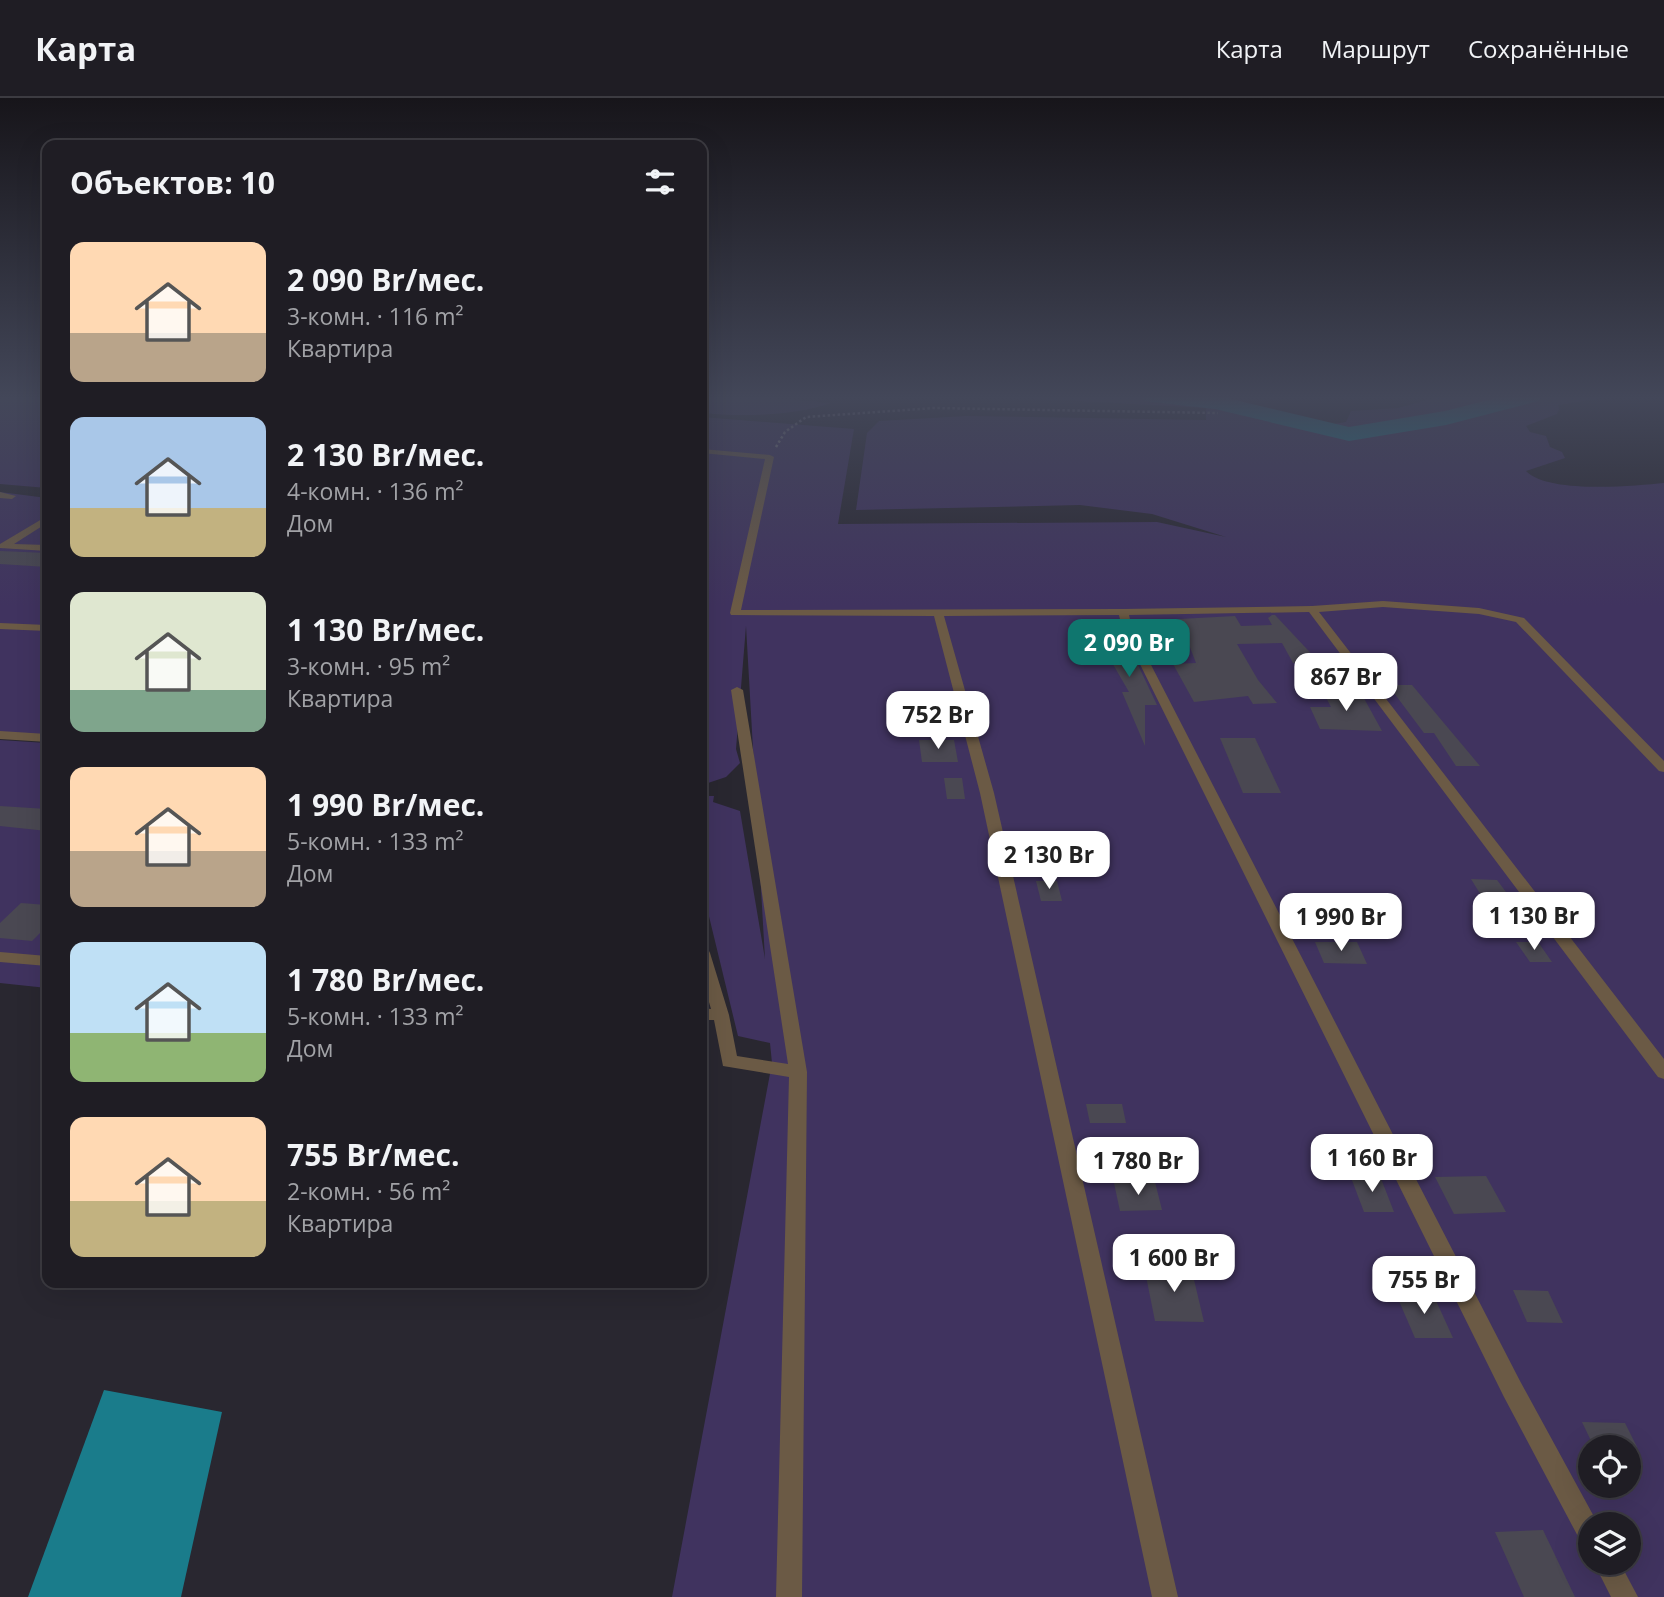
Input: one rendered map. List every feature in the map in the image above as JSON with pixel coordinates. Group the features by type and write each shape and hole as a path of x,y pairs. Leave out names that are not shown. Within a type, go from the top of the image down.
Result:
{"lane":[{"path":"768,466 735,613 939,615 1312,609 1383,604 1479,611 1520,620 1664,768"},
{"path":"0,495 12,496"},
{"path":"2,546 42,523"},
{"path":"2,546 42,548"},
{"path":"1312,609 1664,1072"},
{"path":"1123,612 1127,628 1505,1377 1578,1512"},
{"path":"939,615 990,807 1165,1597"},
{"path":"0,626 42,628"},
{"path":"737,690 799,1072 789,1597"},
{"path":"0,735 42,738"},
{"path":"0,957 42,961"},
{"path":"707,969 721,1015 729,1061 799,1072"},
{"path":"707,1014 721,1015"},
{"path":"1613,1575 1625,1597"}],"shaded area":[{"path":"0,466 42,466 42,488 0,484"},
{"path":"707,466 848,466 838,524 1157,522 1226,537 1152,514 1080,505 856,510 862,466 1541,466 1526,471 1552,483 1571,486 1613,487 1664,483 1664,1597 672,1597 772,1063 770,1043 738,1036 707,908 707,794 714,796 713,802 740,811 765,959 746,626 736,749 740,763 726,777 707,783"},
{"path":"0,492 42,497 42,737 0,734"},
{"path":"0,740 42,743 42,987 0,983"}],"water":[{"path":"104,1390 222,1412 181,1597 28,1597"}],"building":[{"path":"0,551 42,553 42,567 0,564"},
{"path":"1275,615 1320,663 1293,663 1282,643 1237,644 1258,680 1277,703 1253,704 1248,696 1194,702 1173,664 1196,663 1179,619 1235,616 1241,626 1272,625 1268,618"},
{"path":"1099,631 1117,631 1125,654 1138,665 1157,705 1145,705 1145,746 1122,692 1129,692 1103,647"},
{"path":"1388,685 1412,685 1480,766 1456,766 1434,733 1424,733"},
{"path":"1360,691 1382,731 1320,729 1310,707 1331,707 1323,692"},
{"path":"1220,738 1255,738 1281,793 1243,793"},
{"path":"919,740 954,740 958,762 922,762"},
{"path":"944,778 962,778 965,799 947,799"},
{"path":"0,806 42,809 42,830 0,826"},
{"path":"1471,879 1497,880 1512,900 1484,900"},
{"path":"1036,881 1057,881 1062,901 1041,901"},
{"path":"21,903 42,905 42,931 32,941 0,938 0,923"},
{"path":"1315,942 1357,942 1367,964 1324,963"},
{"path":"1516,942 1538,942 1552,962 1530,962"},
{"path":"1086,1104 1122,1104 1126,1123 1090,1123"},
{"path":"1350,1175 1380,1176 1394,1212 1364,1212"},
{"path":"1486,1176 1506,1212 1454,1214 1435,1177"},
{"path":"1155,1182 1162,1210 1120,1211 1114,1183"},
{"path":"1144,1266 1191,1267 1204,1322 1155,1321"},
{"path":"1513,1290 1548,1291 1563,1323 1527,1322"},
{"path":"1396,1294 1433,1294 1453,1338 1415,1338"},
{"path":"1582,1422 1625,1423 1631,1435 1588,1435"},
{"path":"1543,1530 1575,1597 1524,1597 1495,1532"}]}
